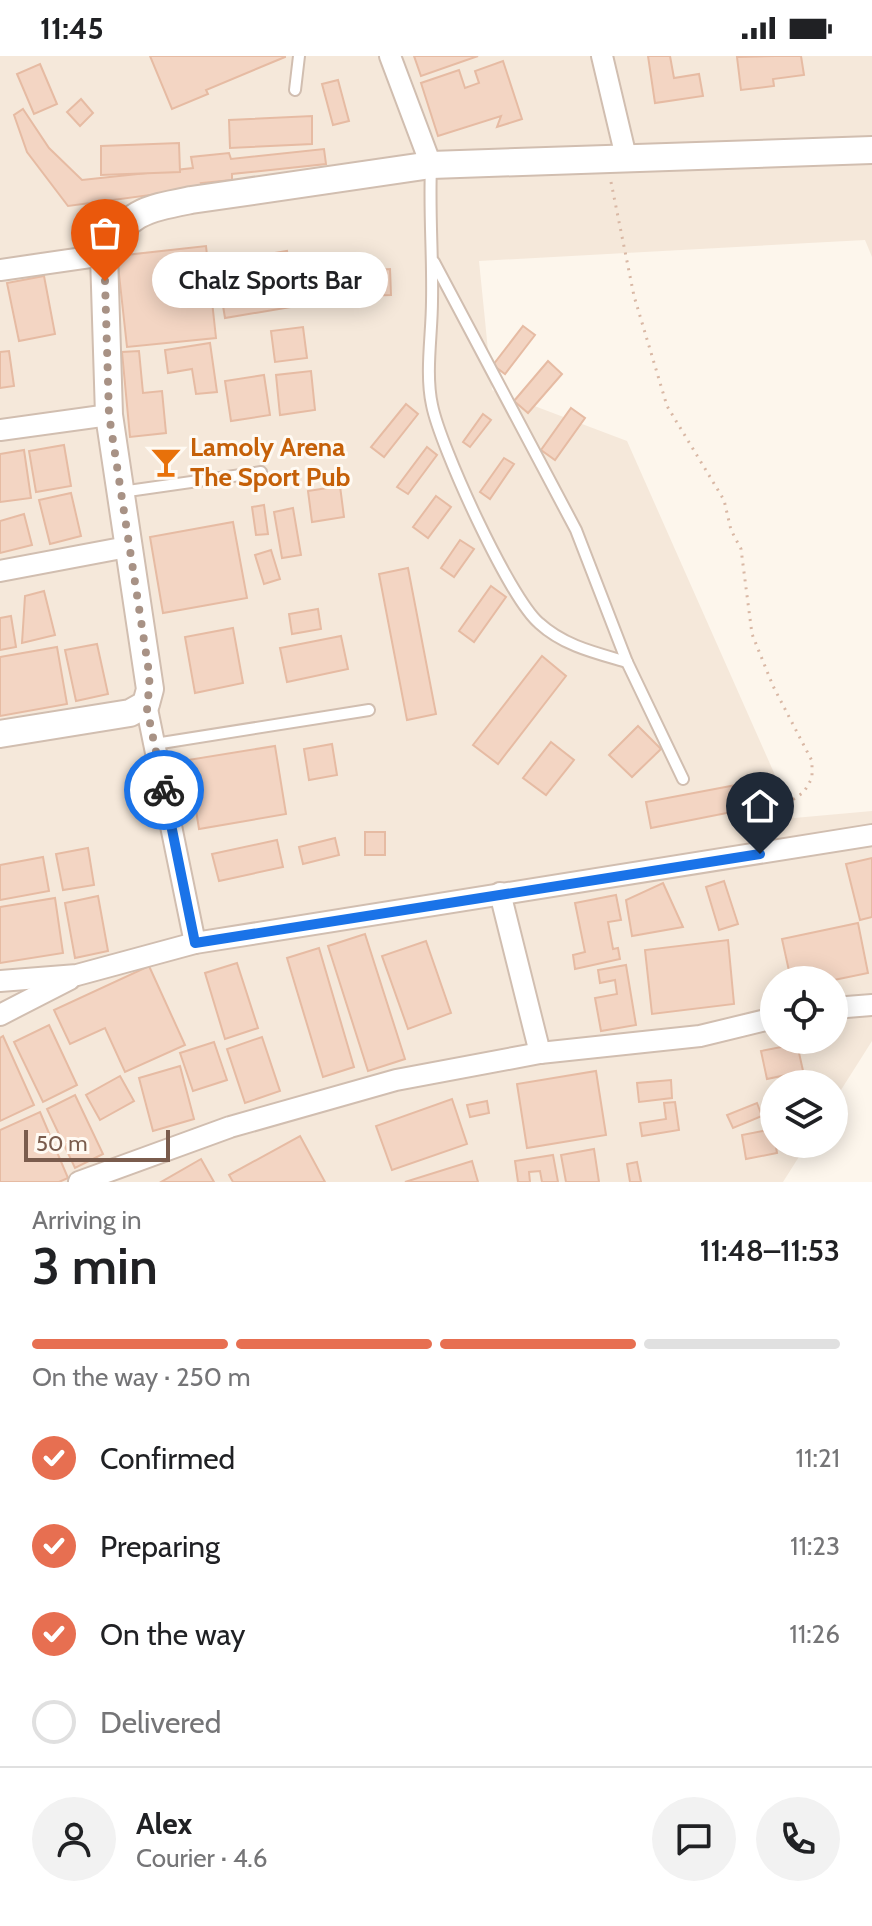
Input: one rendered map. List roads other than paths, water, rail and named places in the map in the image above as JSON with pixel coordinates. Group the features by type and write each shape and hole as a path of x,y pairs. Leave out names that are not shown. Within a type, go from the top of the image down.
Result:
{"street":[{"path":"390,56 431,165"},
{"path":"602,56 616,157"},
{"path":"195,943 146,704 149,677 109,415 104,255 116,231 130,218 153,208 431,165 872,150"},
{"path":"0,270 104,255"},
{"path":"0,430 109,415"},
{"path":"0,571 127,547"},
{"path":"0,734 115,716 146,704"},
{"path":"0,981 77,975 195,943 872,835"},
{"path":"500,893 540,1053"},
{"path":"0,1015 77,975"},
{"path":"848,1007 872,1005"},
{"path":"79,1182 230,1127 381,1084 540,1053 700,1036 760,1021"}],"lane":[{"path":"295,90 299,56"},
{"path":"431,165 428,226 433,260 431,402 440,437 492,546 537,622 581,648 627,662"},
{"path":"433,260 576,530 627,662 683,779"},
{"path":"119,492 261,472"},
{"path":"155,744 369,710"}],"place":[{"name":"Chalz Sports Bar","path":"105,281"},
{"name":"Lamoly Arena The Sport Pub","path":"166,462"}]}
